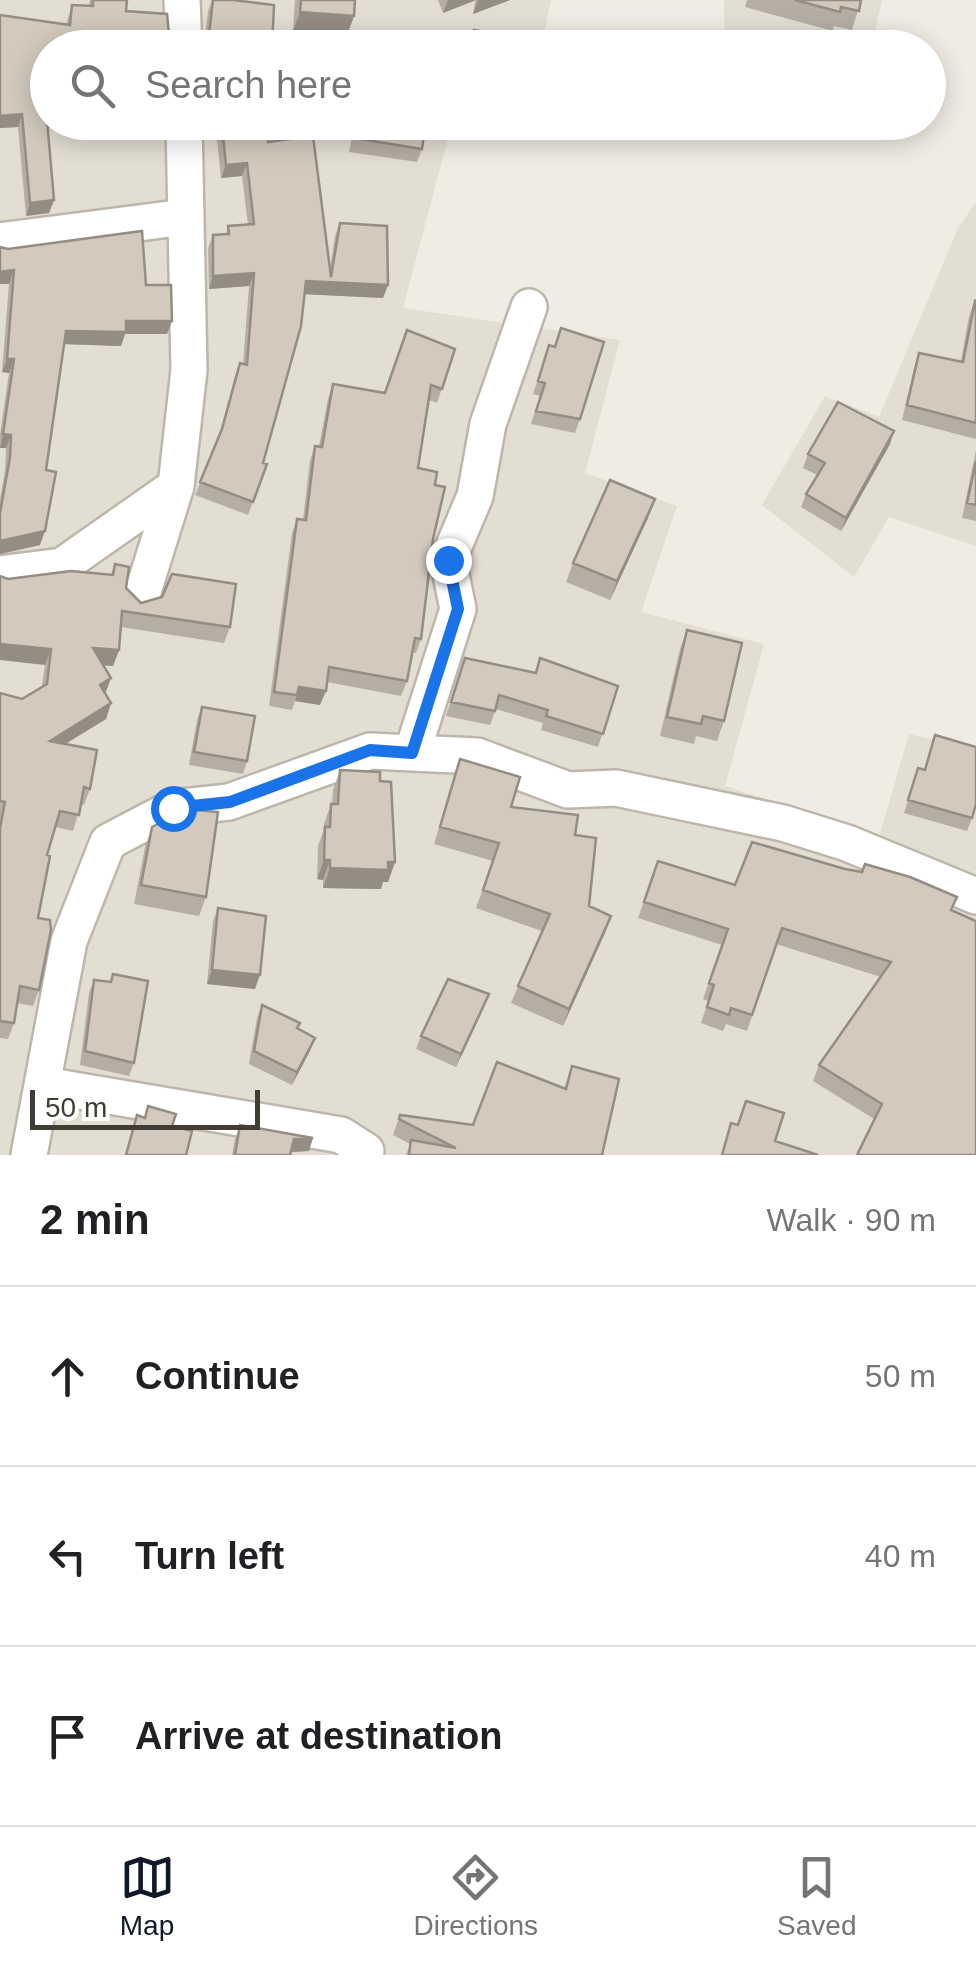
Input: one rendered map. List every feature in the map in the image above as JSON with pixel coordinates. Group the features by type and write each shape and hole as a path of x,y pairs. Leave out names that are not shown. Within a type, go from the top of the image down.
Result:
{"street":[{"path":"182,0 183,30"},
{"path":"141,598 176,486 189,370 184,140"},
{"path":"0,241 184,217"},
{"path":"412,753 458,609 448,560 475,496 488,424 529,308"},
{"path":"0,574 62,566 176,486"},
{"path":"29,1155 69,941 108,842 173,808 230,802 370,750 477,756 568,790 616,788 783,824 847,843 976,896"},
{"path":"44,1085 340,1135 366,1151"}],"shaded area":[{"path":"0,0 551,0 545,30 30,30 30,140 447,140 403,308 620,340 585,473 677,506 641,612 764,644 725,786 879,837 909,734 976,750 976,1155 0,1155"},
{"path":"724,0 882,0 875,30 725,30"},
{"path":"976,202 976,546 889,517 854,577 762,505 825,396 879,417 958,228"}],"building":[{"path":"93,0 127,0 126,11 167,14 169,30 30,30 30,140 49,140 54,200 30,203 22,114 0,116 0,15 70,25 72,5 93,6"},
{"path":"213,0 274,5 273,30 210,30"},
{"path":"301,0 355,0 354,16 300,12"},
{"path":"795,0 861,0 859,11 841,7 840,12"},
{"path":"223,140 314,140 331,277 340,223 387,226 388,285 306,281 301,326 263,463 267,464 253,502 200,482 222,429 240,363 247,365 254,273 213,276 213,235 229,234 228,226 254,224 247,163 226,165"},
{"path":"366,140 423,140 422,149"},
{"path":"142,231 146,285 171,285 172,321 126,321 126,332 66,331 46,470 56,472 45,531 0,541 0,513 10,457 11,435 3,434 14,359 7,359 14,270 0,272 0,247"},
{"path":"975,301 976,423 907,405 919,353 963,362"},
{"path":"561,328 604,342 580,419 536,411 545,383 538,381 549,345 555,347"},
{"path":"407,330 455,349 442,389 431,385 418,468 437,472 435,485 445,487 433,539 421,639 415,638 407,681 329,667 326,691 299,687 297,695 274,692 297,519 306,520 315,446 322,447 333,384 385,393"},
{"path":"838,402 894,431 846,518 806,494 825,463 808,454"},
{"path":"976,461 976,505 967,503"},
{"path":"610,480 655,499 617,581 573,563"},
{"path":"115,564 129,567 126,588 141,603 162,597 172,574 236,584 230,627 122,611 119,650 93,648 111,678 100,685 111,703 50,741 97,750 90,789 84,787 79,815 60,811 47,855 50,856 38,918 50,920 51,930 39,990 20,986 14,1023 0,1021 0,828 5,802 0,801 0,693 22,699 47,684 51,649 0,644 0,576 8,579 71,571 113,575"},
{"path":"687,630 742,643 724,721 703,716 701,724 667,717"},
{"path":"465,658 536,673 540,658 618,686 603,734 546,716 548,710 499,695 495,711 451,702"},
{"path":"202,707 255,716 247,761 194,752"},
{"path":"935,735 976,747 976,804 972,818 908,800 918,768 925,770"},
{"path":"460,759 520,777 511,807 578,815 575,835 596,838 589,906 611,916 569,1009 518,986 550,914 483,890 499,843 440,827"},
{"path":"340,770 380,772 380,781 391,782 395,862 388,862 388,870 330,868 330,860 324,860 325,827 330,827 331,804 338,804"},
{"path":"186,809 218,812 206,897 141,885 152,827"},
{"path":"752,842 845,869 862,872 865,864 910,877 957,897 951,910 976,921 976,1155 857,1155 882,1104 819,1065 891,962 782,928 752,1015 731,1008 729,1015 707,1007 714,985 709,983 728,929 644,902 658,861 735,885"},
{"path":"218,908 266,916 260,975 212,970"},
{"path":"113,974 148,981 134,1063 85,1051 94,980 111,982"},
{"path":"448,979 489,994 461,1054 421,1036"},
{"path":"262,1005 300,1023 297,1028 315,1038 297,1072 254,1051"},
{"path":"497,1062 566,1089 572,1066 619,1079 602,1155 409,1155 411,1140 456,1148 399,1119 400,1115 473,1125"},
{"path":"746,1101 784,1113 775,1141 818,1155 722,1155 731,1123 738,1125"},
{"path":"148,1106 176,1114 172,1126 192,1131 186,1155 126,1155 137,1115 145,1118"},
{"path":"240,1125 313,1138 294,1139 290,1155 235,1155"}],"route":[{"path":"173,808 230,802 310,776 370,750 412,753 458,609 448,560"}]}
